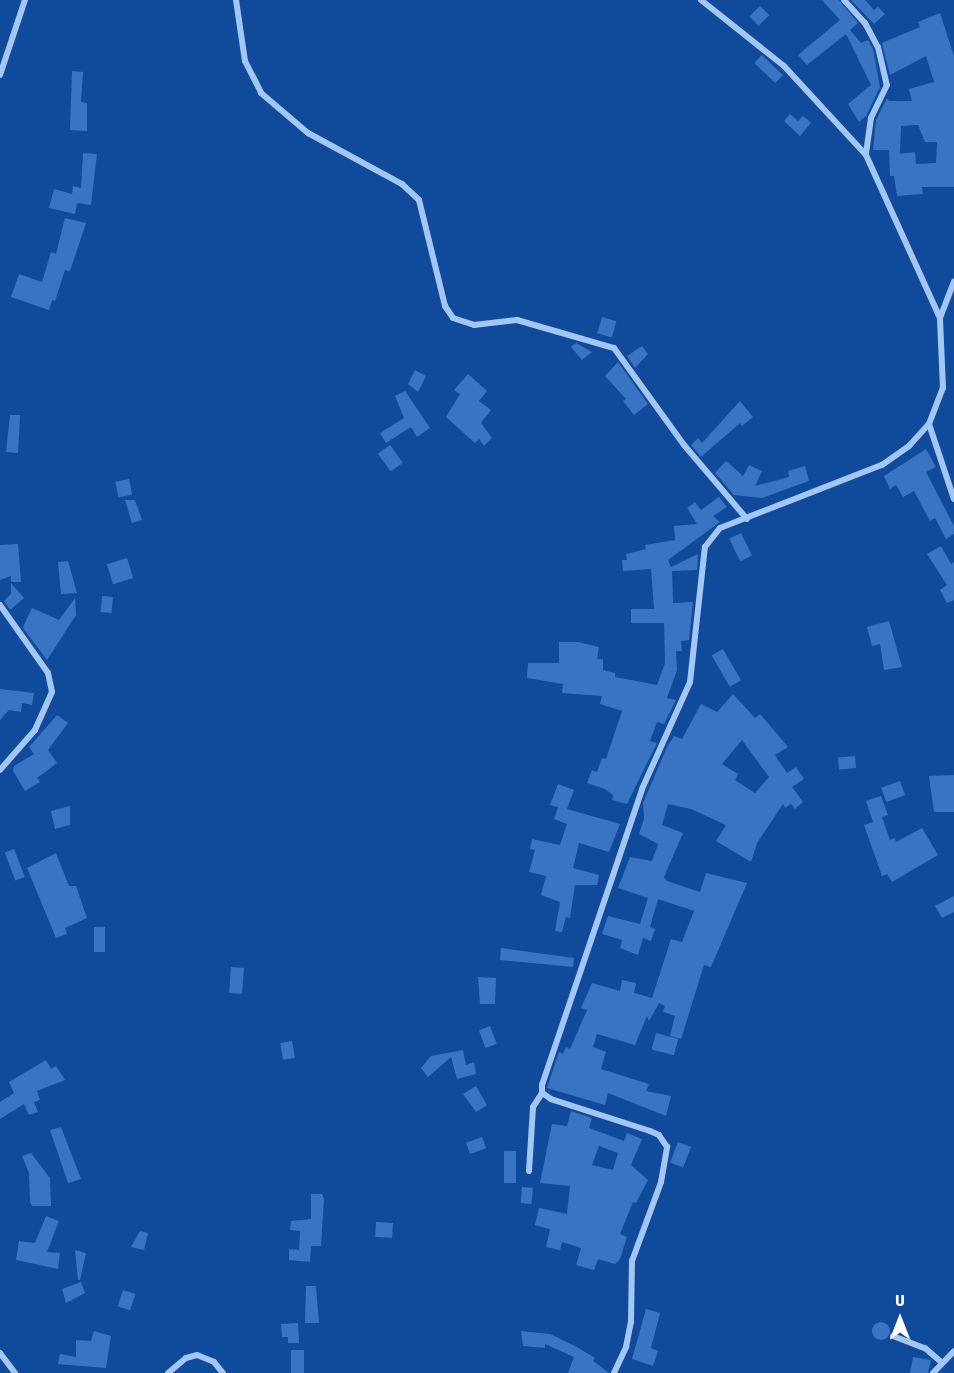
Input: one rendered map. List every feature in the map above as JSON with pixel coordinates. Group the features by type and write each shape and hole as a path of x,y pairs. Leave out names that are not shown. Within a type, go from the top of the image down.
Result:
{"street":[{"path":"0,75 25,0"},
{"path":"236,0 245,61 261,93 308,133 402,184 418,200 445,306 453,318 474,325 517,320 614,348 684,445 747,519"},
{"path":"529,1171 533,1107 542,1093 551,1048 585,962 642,789 690,682 705,547 720,528 882,465 909,446 929,424 943,388 940,318 866,155 784,66 701,0"},
{"path":"843,0 865,23 878,47 887,85 871,118 866,155"},
{"path":"940,318 954,282"},
{"path":"929,424 954,499"},
{"path":"0,605 48,673 51,692 35,730 0,770"},
{"path":"542,1093 650,1131 659,1135 667,1147 661,1182 632,1261 631,1322 626,1347 614,1373"},
{"path":"893,1336 926,1348 941,1362"},
{"path":"933,1373 941,1362 954,1351"},
{"path":"0,1353 15,1373"},
{"path":"168,1373 186,1358 197,1355 214,1362 223,1373"}],"building":[{"path":"822,0 839,0 858,23 850,30 861,43 868,40 873,49 880,87 866,116 859,122 848,104 871,85 846,34 807,65 798,55 840,20"},
{"path":"851,0 865,0 874,10 878,7 885,14 874,24"},
{"path":"760,6 769,15 759,26 749,17"},
{"path":"940,13 954,56 954,187 922,187 923,194 897,196 894,176 890,176 889,150 873,150 876,120 887,98 889,101 912,101 909,89 934,82 926,56 890,75 882,43 920,27 918,22","holes":["918,125 925,142 937,142 936,163 916,164 915,152 900,154 901,126"]},
{"path":"762,55 783,75 775,83 754,63"},
{"path":"72,71 83,72 81,102 87,103 87,131 70,130"},
{"path":"790,114 798,121 803,116 811,123 800,136 784,121"},
{"path":"83,153 97,154 91,205 77,203 75,214 49,208 54,189 72,194 73,186 81,188"},
{"path":"65,218 86,223 70,271 65,270 55,301 52,300 49,310 11,297 19,274 42,282 51,252 56,254"},
{"path":"602,317 616,321 612,337 597,333"},
{"path":"576,343 592,352 582,360 571,347"},
{"path":"642,346 648,354 635,368 627,356"},
{"path":"618,362 648,404 634,415 623,401 626,399 605,376"},
{"path":"415,370 426,376 418,392 408,384"},
{"path":"468,374 487,391 479,401 491,410 481,423 492,438 484,446 479,439 475,443 446,417 460,394 454,390"},
{"path":"405,391 430,428 417,437 411,427 386,443 380,433 404,418 395,396"},
{"path":"740,401 753,417 742,426 740,423 701,457 691,445 698,438 702,443"},
{"path":"10,415 20,415 18,453 6,452"},
{"path":"390,445 403,463 391,472 378,454"},
{"path":"926,449 936,467 926,472 954,526 954,534 946,539 935,518 930,521 914,491 903,497 896,485 890,489 884,476"},
{"path":"726,461 743,476 749,465 762,471 755,486 789,477 788,471 805,466 809,481 762,498 734,495 715,473"},
{"path":"129,479 132,495 118,497 115,482"},
{"path":"719,497 727,507 713,516 720,522 668,560 671,567 698,554 697,570 672,571 673,603 693,602 689,640 681,641 682,651 676,651 677,670 667,698 676,700 664,724 657,722 650,741 657,743 627,804 612,800 613,795 605,789 587,783 592,770 597,772 602,758 606,759 622,711 600,704 602,696 562,693 563,684 527,678 528,663 559,663 559,642 578,642 599,647 597,659 603,659 603,670 615,673 615,677 657,685 665,663 664,623 631,623 631,609 654,609 651,569 623,571 622,560 627,560 626,554 646,549 645,545 675,540 674,526 697,524 687,508 695,502 701,510"},
{"path":"125,500 135,500 142,520 132,523"},
{"path":"741,533 752,555 740,561 729,539"},
{"path":"18,544 21,582 11,582 11,576 0,580 0,545"},
{"path":"941,546 951,564 954,562 954,600 947,603 940,590 947,585 927,554"},
{"path":"127,558 133,578 113,584 107,564"},
{"path":"68,561 77,593 61,594 58,562"},
{"path":"11,583 24,598 10,610 4,601 11,594"},
{"path":"102,596 113,597 112,613 101,612"},
{"path":"75,598 76,615 47,660 23,628 27,618 32,608 59,620"},
{"path":"889,621 902,667 884,670 880,644 872,646 867,627"},
{"path":"723,649 741,680 730,687 712,656"},
{"path":"0,689 34,693 32,705 22,703 21,712 9,710 0,720"},
{"path":"733,694 755,718 760,714 788,747 775,755 787,773 796,767 804,779 792,787 803,802 795,809 791,804 785,808 783,804 757,843 751,862 716,841 726,825 691,809 668,804 662,825 683,833 664,877 667,881 700,892 706,873 747,883 711,967 704,965 681,1039 670,1036 675,1016 663,1012 665,1006 659,1003 649,1021 647,1016 635,1045 597,1034 593,1047 606,1052 601,1069 649,1084 646,1091 671,1096 666,1116 608,1093 605,1105 547,1088 559,1052 563,1054 566,1047 570,1049 587,1010 581,1008 592,983 620,991 622,980 636,983 634,993 652,998 671,939 682,942 694,911 658,899 650,927 655,929 651,941 643,938 638,955 620,948 622,940 602,934 608,916 640,924 648,898 618,888 630,857 652,861 658,844 639,834 644,819 643,803 674,736 682,739 701,704 717,712","holes":["742,740 769,777 755,793 735,780 738,774 722,764"]},
{"path":"57,715 68,723 48,750 57,763 37,778 40,782 25,791 13,771 14,766 34,754 29,747"},
{"path":"855,756 856,768 839,769 838,757"},
{"path":"954,775 954,812 934,812 929,776"},
{"path":"900,781 905,795 886,802 881,788"},
{"path":"558,784 574,790 567,809 620,824 609,852 579,843 573,868 599,875 597,885 575,885 570,918 566,917 562,932 555,931 560,902 541,895 546,876 529,872 535,850 530,849 532,839 560,845 567,824 554,819 558,807 550,805"},
{"path":"881,796 888,815 882,817 890,840 895,838 896,842 922,828 938,855 892,882 887,874 882,876 864,825 873,822 866,801"},
{"path":"70,806 70,825 55,829 51,811"},
{"path":"14,849 25,877 15,881 5,853"},
{"path":"56,853 69,886 76,886 87,918 65,928 67,934 56,938 27,868"},
{"path":"954,896 954,912 942,918 935,906"},
{"path":"94,927 105,927 105,952 94,952"},
{"path":"501,948 574,958 573,967 500,960"},
{"path":"231,967 244,968 242,994 229,993"},
{"path":"478,977 496,978 495,1004 480,1004"},
{"path":"490,1026 497,1044 486,1048 479,1030"},
{"path":"656,1033 678,1039 674,1055 652,1049"},
{"path":"292,1041 295,1058 283,1060 280,1043"},
{"path":"463,1050 466,1065 474,1062 476,1074 457,1079 451,1057 428,1077 421,1068 431,1056"},
{"path":"46,1060 51,1069 56,1066 65,1080 37,1091 40,1100 34,1102 38,1112 29,1115 24,1104 0,1119 0,1102 14,1093 9,1082"},
{"path":"476,1086 487,1105 476,1112 463,1094"},
{"path":"571,1111 592,1118 589,1128 624,1141 627,1133 642,1139 631,1165 648,1180 636,1203 633,1202 620,1234 627,1237 620,1259 615,1264 598,1259 594,1270 576,1265 581,1248 562,1242 560,1250 546,1247 550,1229 535,1225 539,1208 567,1214 570,1186 540,1183 552,1124 567,1126","holes":["599,1146 618,1153 613,1170 592,1165"]},
{"path":"61,1127 81,1179 68,1183 50,1130"},
{"path":"482,1137 486,1148 470,1154 466,1143"},
{"path":"678,1142 691,1147 683,1168 670,1163"},
{"path":"504,1151 516,1151 516,1183 504,1183"},
{"path":"31,1153 50,1178 51,1206 32,1206 30,1202 29,1173 22,1156"},
{"path":"522,1187 533,1188 532,1204 521,1203"},
{"path":"311,1194 322,1194 324,1199 321,1246 311,1246 310,1262 289,1260 289,1249 299,1250 300,1231 290,1230 291,1221 311,1219"},
{"path":"46,1216 59,1221 47,1252 60,1253 58,1269 16,1260 19,1241 35,1243"},
{"path":"376,1222 393,1223 392,1238 375,1237"},
{"path":"140,1231 148,1233 144,1250 131,1247"},
{"path":"75,1250 86,1253 80,1280 78,1280"},
{"path":"81,1282 85,1293 66,1303 62,1289"},
{"path":"306,1286 316,1286 319,1323 305,1323"},
{"path":"123,1290 135,1294 130,1310 118,1306"},
{"path":"646,1309 660,1313 651,1348 658,1351 653,1366 632,1359"},
{"path":"881,1322 887,1325 890,1331 887,1337 881,1340 875,1337 872,1331 875,1325"},
{"path":"298,1323 299,1343 288,1343 288,1337 282,1337 281,1324"},
{"path":"94,1331 111,1336 106,1368 58,1364 60,1354 76,1357 76,1340 91,1341"},
{"path":"521,1331 550,1334 595,1358 593,1361 609,1373 568,1373 574,1357 545,1344 545,1348 523,1346"},
{"path":"291,1350 304,1350 304,1373 291,1373"},
{"path":"913,1357 931,1360 928,1373 910,1373"}]}
